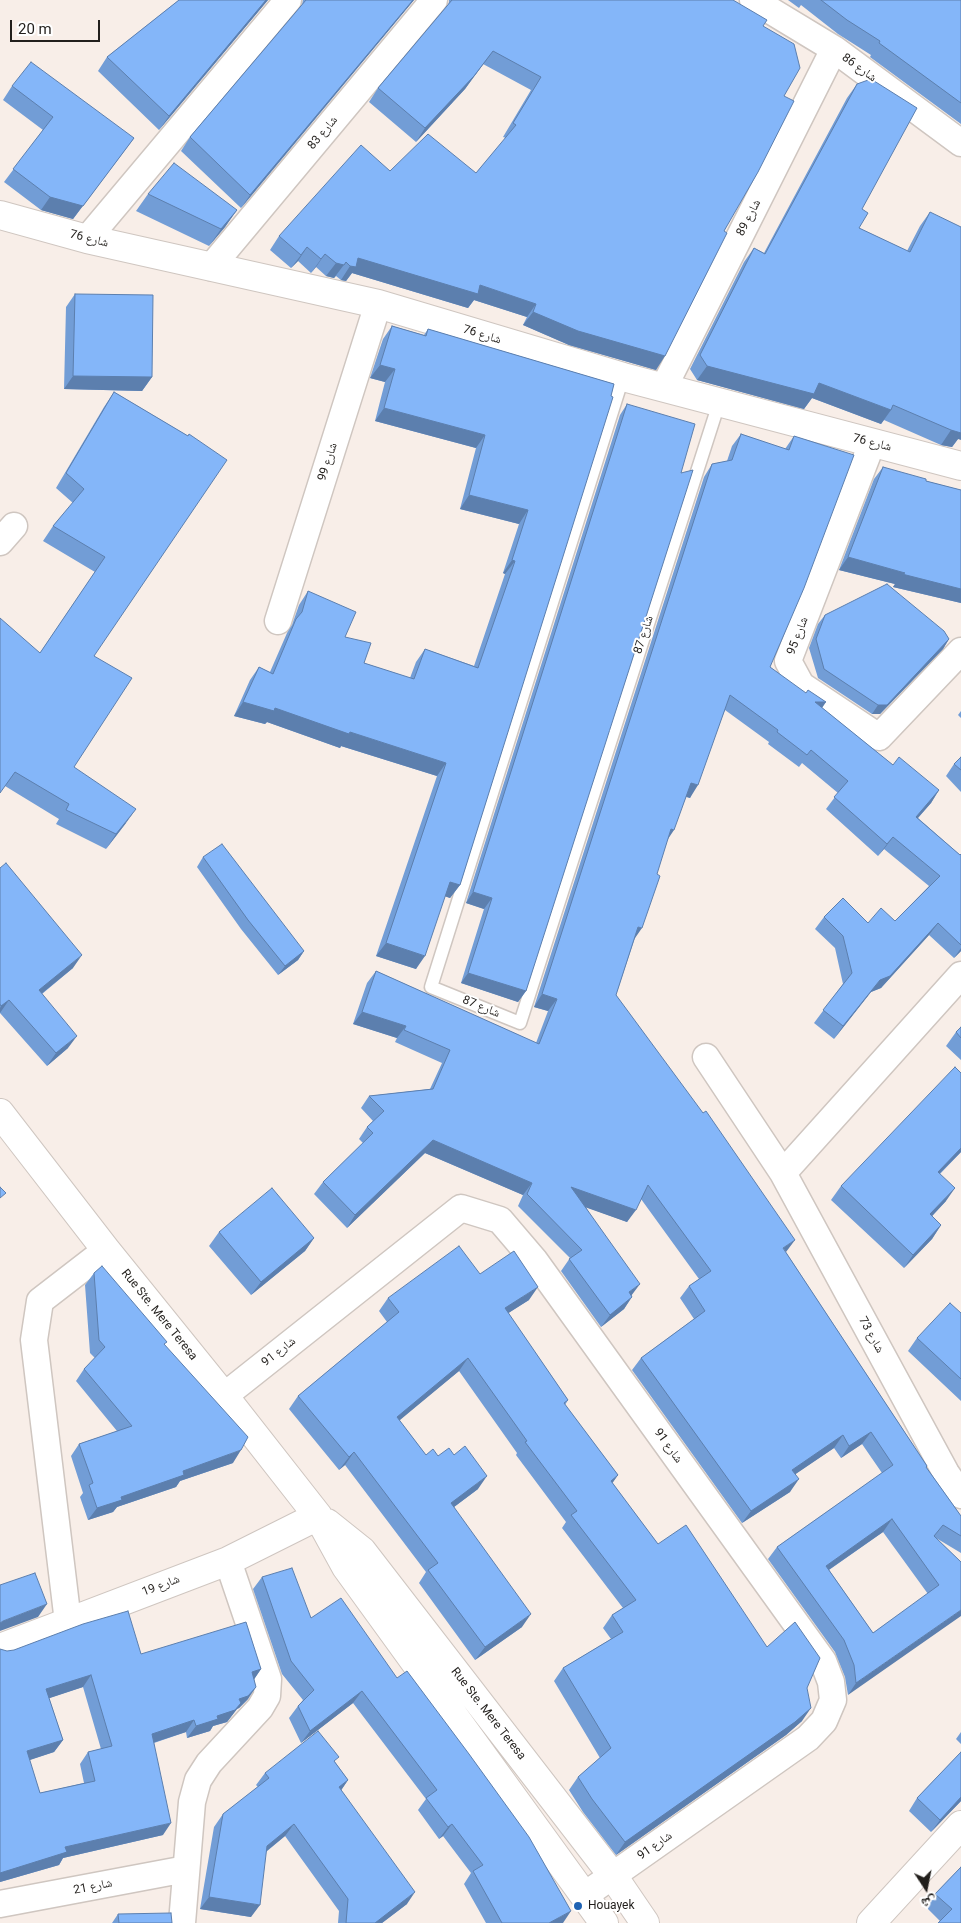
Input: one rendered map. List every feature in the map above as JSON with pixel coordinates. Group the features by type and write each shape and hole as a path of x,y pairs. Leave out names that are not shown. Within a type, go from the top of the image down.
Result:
{"street":[{"path":"87,239 288,0"},
{"name":"شارع 83","path":"211,267 434,0"},
{"name":"شارع 86","path":"753,0 834,50 961,143"},
{"name":"شارع 89","path":"664,387 834,50"},
{"name":"شارع 76","path":"0,215 87,239 378,304 623,377 961,466"},
{"name":"شارع 99","path":"278,621 378,304"},
{"name":"شارع 95","path":"872,443 788,661 802,685 879,737 961,651"},
{"path":"783,1173 961,975"},
{"name":"شارع 73","path":"706,1057 783,1173 953,1464 961,1495"},
{"name":"Rue Ste. Mere Teresa","path":"0,1113 106,1250 318,1516 346,1567 604,1923"},
{"name":"شارع 91","path":"224,1396 460,1208 500,1220 535,1261 823,1661 831,1682 833,1700 824,1721 808,1738 585,1895"},
{"path":"68,1622 34,1340 40,1301 106,1250"},
{"name":"Rue Ste. Mere Teresa","path":"318,1516 362,1551 613,1876 645,1923"},
{"name":"شارع 19","path":"0,1648 228,1561 318,1516"},
{"path":"182,1923 192,1802 198,1780 209,1762 260,1708 267,1696 268,1679 228,1561"},
{"path":"870,1923 961,1825"},
{"name":"شارع 21","path":"0,1904 186,1870"}],"lane":[{"name":"شارع 87","path":"623,377 431,987 520,1023 719,403"}],"building":[{"path":"179,0 266,0 169,116 107,57"},
{"path":"306,0 413,0 250,195 190,137"},
{"path":"452,0 733,0 767,20 763,26 794,44 800,68 784,96 794,101 758,172 724,231 727,233 665,356 578,331 533,312 536,304 480,285 478,294 358,258 356,267 350,266 346,262 344,265 336,263 325,254 321,259 307,247 301,255 279,236 361,145 390,171 428,134 476,173 516,125 513,123 541,77 493,51 474,76 425,128 378,88"},
{"path":"821,0 961,0 961,103 879,43 880,41 847,20"},
{"path":"31,62 134,138 83,206 50,197 13,169 53,117 12,86"},
{"path":"871,79 917,108 862,209 868,213 859,228 910,252 930,212 961,227 961,433 893,405 891,410 819,383 814,394 707,366 700,355 754,248 765,254 857,84"},
{"path":"174,163 237,210 221,229 148,194"},
{"path":"75,294 153,295 152,377 73,376"},
{"path":"392,326 426,336 428,329 614,384 611,396 613,397 460,885 450,882 425,956 386,943 446,763 350,732 349,734 275,708 274,711 243,702 259,667 273,674 296,619 302,612 308,591 356,612 345,637 371,643 364,663 414,679 425,649 478,668 515,561 512,560 528,510 469,495 485,435 384,408 395,369 380,365"},
{"path":"114,392 188,436 189,434 227,460 94,656 132,678 74,767 136,809 116,834 66,810 69,804 15,772 0,793 0,618 40,653 105,557 53,526 84,489 66,473"},
{"path":"627,404 695,424 681,473 693,470 526,991 468,973 492,898 473,892"},
{"path":"741,434 789,450 794,436 854,455 804,588 770,667 806,693 808,690 826,702 815,702 893,765 899,757 939,790 916,817 961,854 961,945 938,923 890,976 880,980 843,1026 823,1010 852,973 843,936 824,917 843,898 868,923 881,908 895,921 940,876 893,837 887,844 834,797 848,781 811,750 807,755 777,732 778,730 730,695 698,785 691,783 674,830 671,829 657,874 660,876 642,928 638,927 616,995 703,1113 706,1111 795,1240 783,1248 926,1467 961,1516 961,1536 943,1525 934,1536 961,1562 961,1610 856,1683 854,1665 844,1640 777,1547 893,1465 871,1432 849,1446 843,1435 792,1470 799,1479 751,1511 641,1358 705,1311 689,1286 711,1271 648,1185 636,1210 571,1187 640,1284 629,1292 632,1297 610,1315 569,1259 582,1250 527,1194 532,1183 433,1140 355,1215 323,1182 373,1133 367,1127 384,1111 369,1096 433,1089 450,1050 404,1030 406,1026 362,1012 376,971 539,1044 557,999 542,994 712,464 732,460","holes":["892,1519 939,1585 873,1633 826,1566"]},
{"path":"883,467 961,490 961,589 902,574 905,573 848,557"},
{"path":"887,584 944,631 949,639 887,705 878,705 824,669 816,639 825,615"},
{"path":"961,757 961,770 954,764"},
{"path":"222,844 304,951 285,966 248,920 203,857"},
{"path":"6,863 82,955 39,990 77,1036 56,1053 9,1000 1,1006 0,1004 0,868"},
{"path":"961,1027 961,1038 956,1032"},
{"path":"955,1067 961,1073 961,1148 938,1172 955,1188 930,1214 941,1225 913,1255 841,1186"},
{"path":"0,1187 6,1193 0,1198"},
{"path":"272,1188 314,1238 261,1282 219,1232"},
{"path":"459,1246 480,1274 514,1251 538,1287 505,1308 568,1400 564,1403 618,1475 611,1481 658,1544 686,1525 767,1647 795,1622 820,1658 807,1688 811,1708 795,1722 625,1842 592,1799 578,1777 611,1748 563,1668 623,1632 612,1615 636,1600 571,1515 577,1511 525,1442 527,1441 468,1358 397,1417 426,1455 433,1449 438,1456 449,1448 454,1455 465,1446 487,1476 451,1503 531,1614 485,1647 428,1570 438,1563 354,1452 349,1457 298,1396 399,1312 388,1298"},
{"path":"102,1266 167,1342 164,1344 248,1437 241,1450 183,1471 184,1475 121,1497 122,1500 97,1508 89,1485 93,1483 79,1444 132,1426 84,1369 105,1347 99,1340 94,1273"},
{"path":"950,1303 961,1313 961,1379 917,1338"},
{"path":"292,1568 311,1618 341,1598 397,1678 407,1671 529,1837 571,1911 549,1923 502,1923 473,1871 483,1865 452,1824 448,1827 426,1798 437,1790 362,1691 310,1731 298,1706 314,1690 291,1661 262,1577"},
{"path":"35,1573 47,1604 0,1623 0,1585"},
{"path":"128,1611 141,1654 246,1622 261,1669 252,1672 256,1687 248,1696 239,1699 241,1703 235,1710 217,1716 218,1719 196,1726 194,1720 152,1734 171,1823 65,1847 67,1852 0,1873 0,1649 14,1650 83,1624","holes":["91,1675 112,1746 88,1752 95,1781 40,1793 27,1751 63,1740 46,1689"]},
{"path":"318,1731 339,1757 334,1761 348,1780 339,1787 415,1892 375,1923 346,1923 348,1899 294,1824 267,1846 260,1905 209,1897 223,1814 269,1778 265,1773"},
{"path":"961,1752 961,1797 940,1820 917,1798"},
{"path":"961,1867 961,1923 938,1923 952,1909 935,1894"},
{"path":"171,1913 172,1923 119,1923 118,1914"}],"place":[{"name":"Houayek","path":"578,1906"}]}
